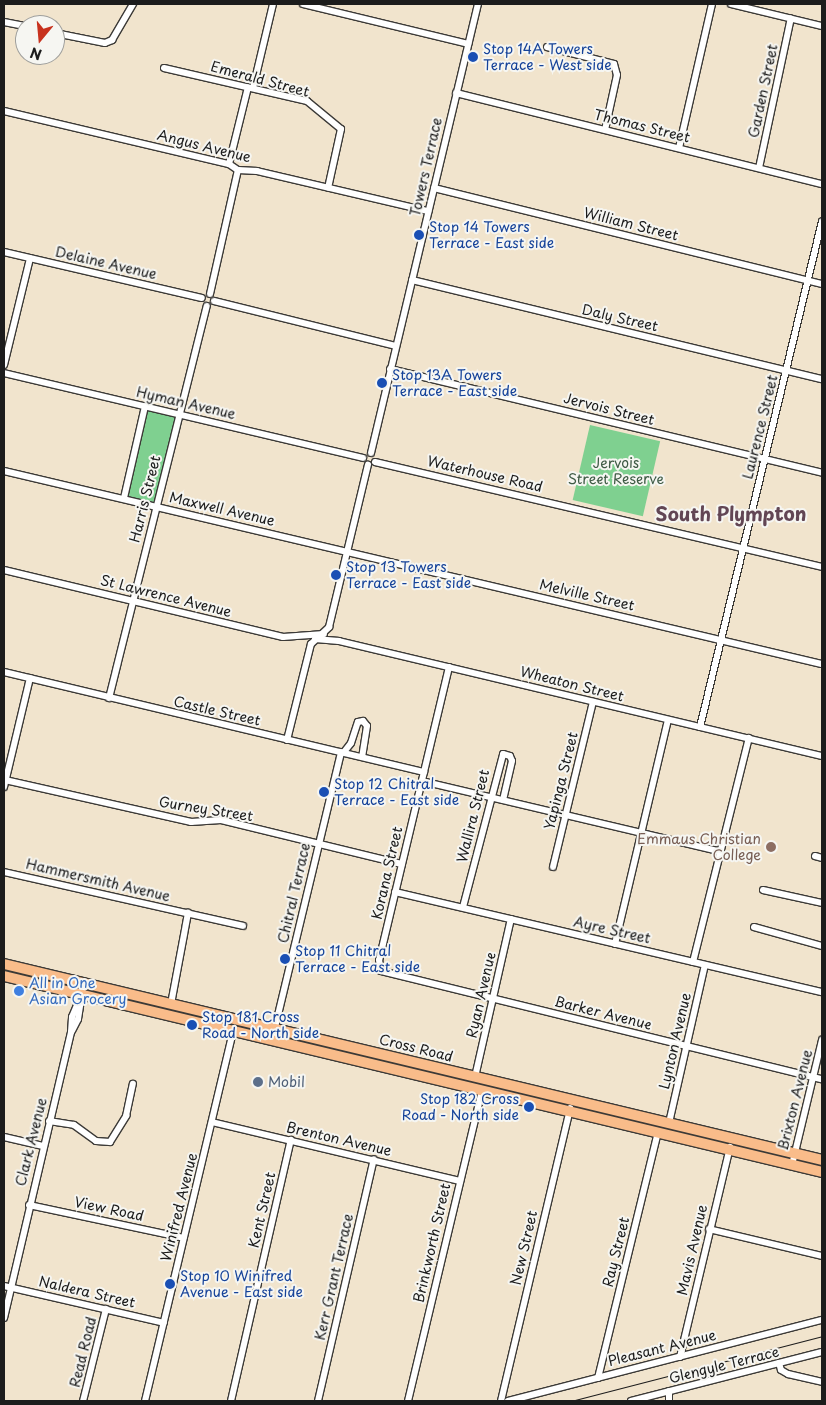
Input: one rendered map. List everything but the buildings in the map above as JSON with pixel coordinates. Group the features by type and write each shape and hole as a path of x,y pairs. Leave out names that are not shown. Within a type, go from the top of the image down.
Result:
{"highway":[{"name":"Cross Road","path":"4,964 237,1018 822,1160"},
{"name":"Cross Road","path":"4,976 822,1172"},
{"path":"415,1062 418,1069 415,1075"},
{"path":"426,1077 425,1073 431,1066"}],"street":[{"path":"65,35 105,43 112,40 133,4"},
{"path":"229,164 274,4"},
{"path":"302,4 468,44"},
{"name":"Towers Terrace","path":"370,453 478,4"},
{"path":"679,148 712,4"},
{"path":"731,4 822,26"},
{"name":"Garden Street","path":"759,168 791,18"},
{"path":"547,47 614,64 617,75 605,130"},
{"name":"Emerald Street","path":"164,68 307,101 342,129 328,188"},
{"name":"Thomas Street","path":"456,93 822,184"},
{"name":"Angus Avenue","path":"4,111 229,164 238,170 428,211"},
{"path":"238,170 210,294 214,300 396,346"},
{"name":"William Street","path":"434,188 822,284"},
{"name":"Laurence Street","path":"700,727 822,221"},
{"name":"Delaine Avenue","path":"4,252 202,298"},
{"path":"4,365 30,258"},
{"name":"Daly Street","path":"412,280 822,379"},
{"path":"210,294 202,298 206,306 214,300"},
{"name":"Harris Street","path":"109,698 206,306"},
{"name":"Jervois Street","path":"390,370 822,473"},
{"name":"Hyman Avenue","path":"4,373 363,458"},
{"path":"124,498 145,406"},
{"path":"287,740 311,644 315,639 324,634 329,627 368,465 363,458 370,453 375,462 368,465"},
{"name":"Waterhouse Road","path":"375,462 822,567"},
{"name":"Maxwell Avenue","path":"4,470 347,551"},
{"name":"Melville Street","path":"347,551 822,664"},
{"name":"St Lawrence Avenue","path":"4,570 283,637 324,634"},
{"name":"Wheaton Street","path":"315,639 339,641 822,756"},
{"name":"Korana Street","path":"379,968 395,892 449,667"},
{"name":"Castle Street","path":"4,672 424,772"},
{"path":"5,783 30,678"},
{"name":"Yapinga Street","path":"552,867 593,702"},
{"name":"Chitral Terrace","path":"272,1040 342,752 351,743 358,722 363,720 367,733 362,757"},
{"path":"615,944 668,720"},
{"path":"693,962 748,738"},
{"name":"Wallira Street","path":"463,908 490,797 503,754 510,756 512,760 503,800"},
{"path":"422,781 719,851"},
{"name":"Gurney Street","path":"5,783 191,822 221,820 402,864"},
{"name":"Hammersmith Avenue","path":"4,872 243,926"},
{"path":"763,890 822,903"},
{"name":"Ayre Street","path":"395,892 822,992"},
{"path":"171,1004 188,913"},
{"name":"Ryan Avenue","path":"475,1077 511,919"},
{"path":"754,927 822,946"},
{"name":"Lynton Avenue","path":"669,1123 705,965"},
{"name":"Barker Avenue","path":"379,968 386,973 822,1079"},
{"name":"Clark Avenue","path":"4,1318 7,1287 72,1032 78,1019 84,983"},
{"name":"Winifred Avenue","path":"145,1401 237,1018"},
{"name":"Brixton Avenue","path":"792,1165 822,1040"},
{"path":"49,1121 74,1125 96,1141 110,1142 126,1116 133,1084"},
{"name":"Brinkworth Street","path":"408,1401 482,1091"},
{"name":"New Street","path":"501,1401 572,1100"},
{"name":"Brenton Avenue","path":"212,1122 460,1181"},
{"name":"Ray Street","path":"598,1378 658,1132"},
{"path":"4,1137 43,1146"},
{"name":"Mavis Avenue","path":"680,1357 709,1229 733,1138"},
{"name":"Kent Street","path":"231,1401 291,1140"},
{"name":"Kerr Grant Terrace","path":"318,1401 374,1160"},
{"name":"View Road","path":"29,1205 184,1238"},
{"path":"709,1229 822,1256"},
{"name":"Naldera Street","path":"7,1287 164,1322"},
{"name":"Read Road","path":"83,1401 106,1309"},
{"name":"Pleasant Avenue","path":"508,1401 822,1319"},
{"name":"Glengyle Terrace","path":"631,1401 822,1352"},
{"path":"779,1364 781,1370 788,1374 822,1382"},
{"path":"669,1391 669,1401"}],"green space":[{"path":"145,406 178,414 155,505 122,497"},
{"name":"Jervois Street Reserve","path":"590,425 660,441 643,516 573,500"}],"tram line":[{"path":"571,1401 822,1336"}],"place":[{"name":"Stop 14A Towers Terrace - West side","path":"473,57"},
{"name":"Stop 14 Towers Terrace - East side","path":"419,235"},
{"name":"Stop 13A Towers Terrace - East side","path":"382,383"},
{"name":"Stop 13 Towers Terrace - East side","path":"336,575"},
{"name":"Stop 12 Chitral Terrace - East side","path":"324,792"},
{"name":"Emmaus Christian College","path":"771,847"},
{"name":"Stop 11 Chitral Terrace - East side","path":"285,959"},
{"name":"All in One Asian Grocery","path":"19,991"},
{"name":"Stop 181 Cross Road - North side","path":"192,1025"},
{"name":"Mobil","path":"258,1082"},
{"name":"Stop 182 Cross Road - North side","path":"529,1107"},
{"name":"Stop 10 Winifred Avenue - East side","path":"170,1284"}],"district":[{"name":"South Plympton","path":"731,514"}]}
